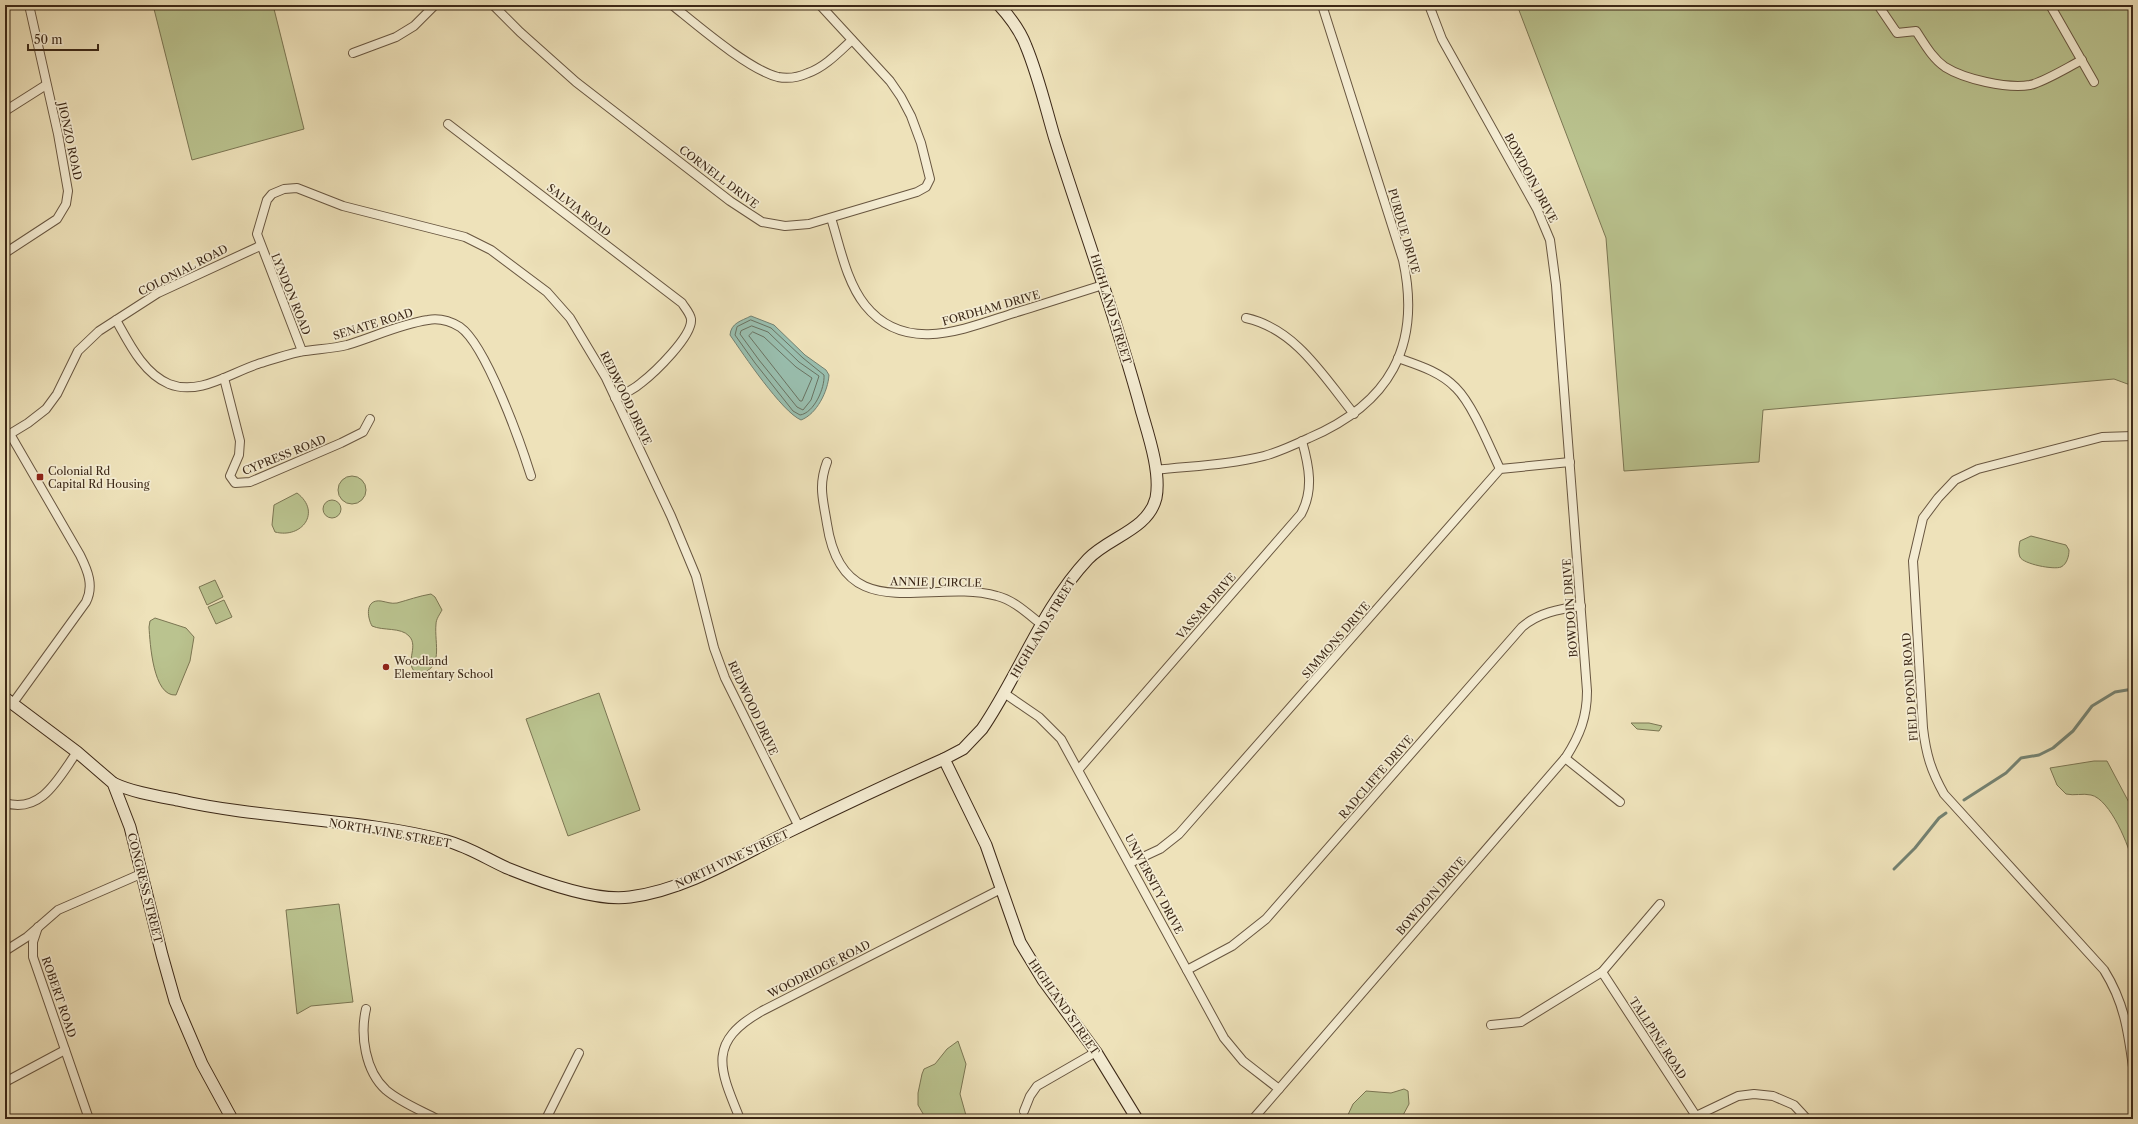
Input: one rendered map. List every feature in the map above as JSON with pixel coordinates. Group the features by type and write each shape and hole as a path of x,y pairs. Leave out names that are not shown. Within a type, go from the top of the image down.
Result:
{"street":[{"name":"JIONZO ROAD","path":"5,253 57,219 67,200 68,184 29,5"},
{"path":"353,53 396,37 414,26 435,5"},
{"name":"CORNELL DRIVE","path":"493,5 520,32 576,82 750,215 768,224 785,226 809,224 917,192 926,187 930,180 928,164 904,102 890,81 852,40"},
{"path":"672,5 757,69 780,77 795,77 809,73 826,63 852,40 820,5"},
{"name":"HIGHLAND STREET","path":"999,5 1016,26 1027,48 1103,285 1140,404 1156,470 1156,497 1149,514 1141,522 1108,543 1087,560 1071,579 1042,625 1004,693 976,737 956,754 944,759 986,845 1020,942 1043,980 1096,1052 1137,1119"},
{"name":"PURDUE DRIVE","path":"1156,470 1252,458 1278,451 1330,428 1354,414 1378,391 1398,358 1404,342 1408,311 1406,273 1359,117 1322,5"},
{"name":"BOWDOIN DRIVE","path":"1253,1119 1565,758 1580,733 1587,711 1588,691 1556,285 1548,236 1537,209 1442,39 1429,5"},
{"path":"1878,5 1897,33 1916,31 1926,48 1944,66 1974,78 2006,87 2031,85 2082,60"},
{"path":"2050,5 2094,82"},
{"path":"5,111 46,85"},
{"name":"SALVIA ROAD","path":"448,124 682,303 691,318 689,328 682,340 650,375 630,391 614,398"},
{"name":"REDWOOD DRIVE","path":"260,246 257,231 267,200 278,191 290,188 310,193 343,206 447,232 480,244 538,284 562,309 595,358 665,504 696,576 714,648 725,678 799,827"},
{"name":"FORDHAM DRIVE","path":"831,218 853,284 861,298 883,322 908,332 924,335 956,332 1103,285"},
{"name":"COLONIAL ROAD","path":"8,435 46,409 57,394 78,351 99,331 158,293 260,246"},
{"name":"LYNDON ROAD","path":"260,246 302,352"},
{"path":"1246,318 1267,325 1299,348 1314,363 1354,414"},
{"name":"SENATE ROAD","path":"116,320 145,365 161,380 176,386 189,388 208,384 255,365 302,352 346,345 428,320 443,320 459,327 467,334 479,352 496,385 517,434 531,476"},
{"path":"1398,358 1430,371 1456,387 1465,400 1500,469 1570,462"},
{"name":"CYPRESS ROAD","path":"224,378 240,440 238,460 231,474 232,480 235,483 250,482 341,443 363,432 370,419"},
{"path":"8,435 80,555 88,572 90,585 86,602 9,700"},
{"name":"FIELD POND ROAD","path":"2133,436 2102,437 1978,469 1955,480 1938,498 1923,518 1913,562 1923,728 1926,752 1933,776 1944,794 2104,970 2116,989 2126,1021 2133,1067"},
{"name":"VASSAR DRIVE","path":"1080,769 1301,514 1310,487 1308,466 1302,441"},
{"name":"ANNIE J CIRCLE","path":"827,462 822,477 821,487 828,530 839,561 855,580 870,588 883,592 977,593 996,595 1009,601 1042,625"},
{"name":"SIMMONS DRIVE","path":"1130,863 1148,856 1179,834 1500,469"},
{"name":"RADCLIFFE DRIVE","path":"1187,970 1232,946 1266,919 1522,627 1532,620 1552,611 1581,606"},
{"name":"UNIVERSITY DRIVE","path":"1004,693 1038,716 1057,733 1080,769 1228,1045 1243,1061 1279,1090"},
{"name":"CONGRESS STREET","path":"9,700 78,752 113,783 128,820 175,1001 202,1064 232,1119"},
{"path":"5,803 26,805 38,800 54,785 78,752"},
{"path":"1565,758 1620,802"},
{"name":"NORTH VINE STREET","path":"113,783 170,799 226,810 371,828 447,841 471,849 506,867 552,884 581,892 628,898 667,889 722,866 799,827 944,759"},
{"path":"5,951 38,927 58,910 143,873"},
{"name":"WOODRIDGE ROAD","path":"740,1119 729,1092 722,1063 725,1046 731,1034 738,1027 762,1011 1002,889"},
{"path":"1491,1025 1521,1022 1602,972 1660,904"},
{"name":"ROBERT ROAD","path":"38,927 32,942 33,957 89,1119"},
{"name":"TALLPINE ROAD","path":"1602,972 1695,1118"},
{"path":"366,1009 363,1022 367,1056 374,1073 388,1091 437,1119"},
{"path":"5,1082 65,1050"},
{"path":"1024,1111 1030,1096 1038,1086 1096,1052"},
{"path":"546,1119 579,1053"},
{"path":"1695,1118 1738,1096 1754,1094 1773,1096 1794,1105 1808,1119"}],"green space":[{"path":"153,5 273,5 304,129 192,160"},
{"path":"1517,5 2133,5 2133,386 2114,379 1763,410 1759,462 1624,471 1606,238"},
{"path":"352,476 362,480 366,490 362,500 352,504 342,500 338,490 342,480"},
{"path":"297,493 304,500 308,508 306,522 293,532 275,532 272,525 274,505"},
{"path":"332,500 338,503 341,509 338,515 332,518 326,515 323,509 326,503"},
{"path":"2031,536 2066,545 2069,552 2065,564 2061,567 2052,568 2039,566 2022,560 2019,553 2020,541"},
{"path":"215,580 223,597 207,605 199,587"},
{"path":"431,594 435,597 442,610 436,622 436,655 432,667 418,674 411,666 413,645 409,636 401,631 372,626 368,614 370,606 376,601 397,603"},
{"path":"224,600 232,617 216,624 208,607"},
{"path":"155,618 186,628 194,637 190,661 176,695 168,693 162,687 154,668 149,627 150,621"},
{"path":"599,693 640,810 568,836 526,719"},
{"path":"1631,723 1649,723 1662,726 1659,731 1637,729"},
{"path":"2094,761 2107,761 2133,810 2133,865 2128,847 2118,825 2105,805 2098,798 2091,795 2066,794 2057,785 2050,768"},
{"path":"339,904 353,1002 311,1006 297,1014 286,910"},
{"path":"958,1041 966,1064 960,1094 967,1119 926,1119 918,1105 918,1093 924,1069 935,1064 947,1049"},
{"path":"1404,1089 1408,1091 1409,1104 1401,1119 1346,1119 1353,1104 1366,1091 1391,1093"}],"water":[{"path":"751,316 774,325 805,355 826,370 829,375 821,401 807,417 801,420 793,415 784,406 753,368 730,335 734,325"}],"waterway":[{"path":"1964,800 2006,773 2021,758 2039,755 2053,748 2073,731 2092,706 2115,692 2133,689"},
{"path":"1894,869 1915,848 1939,818 1946,813"}],"place":[{"name":"Colonial Rd Capital Rd Housing","path":"40,477"},
{"name":"Woodland Elementary School","path":"386,667"}]}
